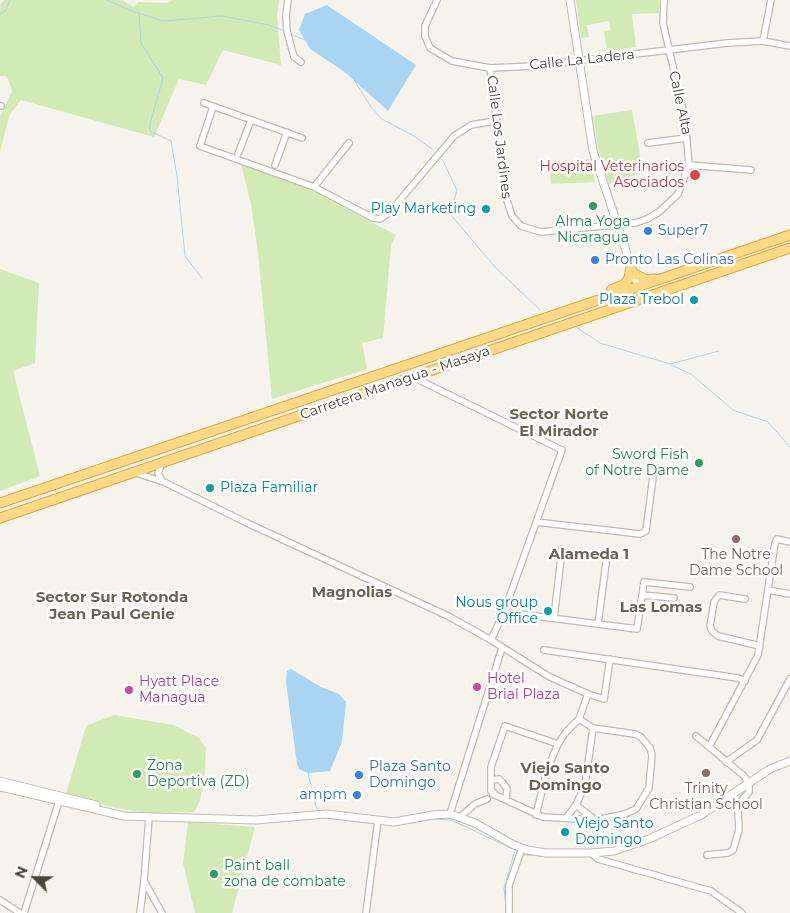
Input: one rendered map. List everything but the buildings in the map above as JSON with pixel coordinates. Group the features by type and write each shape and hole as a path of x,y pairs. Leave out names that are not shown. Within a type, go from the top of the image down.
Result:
{"highway":[{"name":"Carretera Managua - Masaya","path":"0,503 790,236"},
{"name":"Carretera Managua - Masaya","path":"0,518 790,248"},
{"path":"598,300 609,291 624,284 630,278 632,270 646,280 659,279"},
{"path":"589,317 598,310 632,298 636,294 638,287 646,292 676,283 690,282"}],"street":[{"path":"288,0 286,15 288,31 294,57 301,62"},
{"name":"Calle La Ladera","path":"437,0 424,28 430,48 452,61 490,68 535,66 763,41 790,46"},
{"path":"570,0 592,151 638,287"},
{"name":"Calle Alta","path":"616,225 635,223 659,212 678,194 688,166 685,119 663,23 664,0"},
{"path":"763,41 771,0"},
{"name":"Calle Los Jardines","path":"490,68 495,121 506,197 512,216 521,226 541,232 616,225"},
{"path":"204,103 302,138"},
{"path":"213,107 200,146 314,187 373,218 380,219 389,213 433,158 454,136 471,125 495,121"},
{"path":"238,154 251,120"},
{"path":"275,165 287,132"},
{"path":"648,143 687,138"},
{"path":"314,187 350,143"},
{"path":"688,166 751,170"},
{"path":"413,378 562,450 504,612 491,640"},
{"path":"162,463 158,474 164,482"},
{"path":"536,522 640,534 646,532 654,470"},
{"path":"132,473 164,482 246,523 448,616 491,640 548,676 588,694 604,699 610,659"},
{"path":"709,747 755,662 760,646 777,539 790,542"},
{"path":"554,618 562,549"},
{"path":"598,624 606,563"},
{"path":"504,612 637,630 644,582 690,587"},
{"path":"768,590 790,594"},
{"path":"642,595 674,598"},
{"path":"745,599 719,595 714,602 710,626 712,631 718,636 760,646"},
{"path":"450,814 502,648"},
{"path":"544,650 738,678 745,681"},
{"path":"726,762 757,740 790,679"},
{"path":"536,815 547,770 558,744 566,732 579,719 588,694"},
{"path":"558,744 505,726 491,767 491,791 493,794 536,815 596,820 625,814 636,809 649,788 652,755 641,737 635,734 594,728 579,719"},
{"path":"566,818 576,805 588,773 589,748 594,728"},
{"path":"696,736 744,776 749,784 749,792 742,800 738,809 739,830 733,850 728,853 707,855"},
{"path":"0,781 60,798 98,806 112,813 149,817 256,820 326,814 394,822 450,814 460,817 522,848 546,853 591,853 614,851 649,839 701,816 770,769 790,761"},
{"path":"492,780 499,779 503,783 506,789 506,800"},
{"path":"0,787 60,798"},
{"path":"24,913 60,798"},
{"path":"460,817 475,804 487,799"},
{"path":"576,805 596,820"},
{"path":"140,913 149,817"},
{"path":"366,913 378,820"},
{"path":"509,913 508,885 522,848"},
{"path":"591,853 598,859 711,891 742,913"},
{"path":"144,881 162,913"},
{"path":"0,900 20,913"}],"green space":[{"path":"4,0 122,0 133,7 139,2 168,3 173,0 279,0 277,15 281,65 223,50 206,85 179,79 154,137 21,100 9,116 0,152 0,117 12,91 7,76 0,76 0,4"},
{"path":"576,0 659,0 659,13 632,14 636,47 607,51 604,31 611,30 609,21 587,25 589,37 581,38"},
{"path":"632,110 643,172 609,184 598,148 593,116"},
{"path":"591,159 595,182 551,184 549,162"},
{"path":"241,164 301,185 396,235 391,245 383,338 362,343 367,369 272,399 258,253 251,204"},
{"path":"0,269 39,283 35,363 13,371 40,476 0,491"},
{"name":"Zona Deportiva (ZD)","path":"114,715 173,725 199,738 206,748 205,772 200,801 194,812 148,813 116,808 66,794 86,726"},
{"name":"Paint ball zona de combate","path":"188,822 255,827 232,913 195,913 183,863"}],"water":[{"path":"327,5 416,65 388,111 346,73 310,49 299,30 305,14"},
{"path":"291,669 321,687 339,694 346,702 342,742 330,771 308,773 299,769 297,764 286,682 287,671"}],"waterway":[{"path":"0,15 6,10 10,0"},
{"path":"107,0 129,10 163,21 222,16 269,25 284,31"},
{"path":"139,14 141,43 163,78 150,124 150,131 171,141 177,176 185,256 202,278"},
{"path":"290,34 305,40"},
{"path":"354,80 371,107 382,119 414,136 432,149"},
{"path":"442,159 457,190 450,214 495,267 540,310"},
{"path":"576,327 600,343 670,364 719,351"},
{"path":"671,365 691,374 733,410 768,422 790,447"},
{"path":"308,773 317,810"},
{"path":"318,817 370,823"},
{"path":"410,823 434,819 451,820 515,850 504,888 506,907"},
{"path":"523,855 584,857"}],"place":[{"name":"Hospital Veterinarios Asociados","path":"695,175"},
{"name":"Alma Yoga Nicaragua","path":"593,206"},
{"name":"Play Marketing","path":"486,209"},
{"name":"Super7","path":"648,231"},
{"name":"Pronto Las Colinas","path":"595,260"},
{"name":"Plaza Trebol","path":"694,300"},
{"name":"Sword Fish of Notre Dame","path":"699,463"},
{"name":"Plaza Familiar","path":"210,488"},
{"name":"The Notre Dame School","path":"736,539"},
{"name":"Nous group Office","path":"548,611"},
{"name":"Hotel Brial Plaza","path":"477,687"},
{"name":"Hyatt Place Managua","path":"129,690"},
{"name":"Trinity Christian School","path":"706,773"},
{"name":"Zona Deportiva (ZD)","path":"137,774"},
{"name":"Plaza Santo Domingo","path":"359,775"},
{"name":"ampm","path":"357,795"},
{"name":"Viejo Santo Domingo","path":"565,832"},
{"name":"Paint ball zona de combate","path":"214,874"}],"district":[{"name":"Sector Norte El Mirador","path":"559,424"},
{"name":"Alameda 1","path":"589,555"},
{"name":"Magnolias","path":"352,593"},
{"name":"Sector Sur Rotonda Jean Paul Genie","path":"112,606"},
{"name":"Las Lomas","path":"661,608"},
{"name":"Viejo Santo Domingo","path":"565,778"}]}
